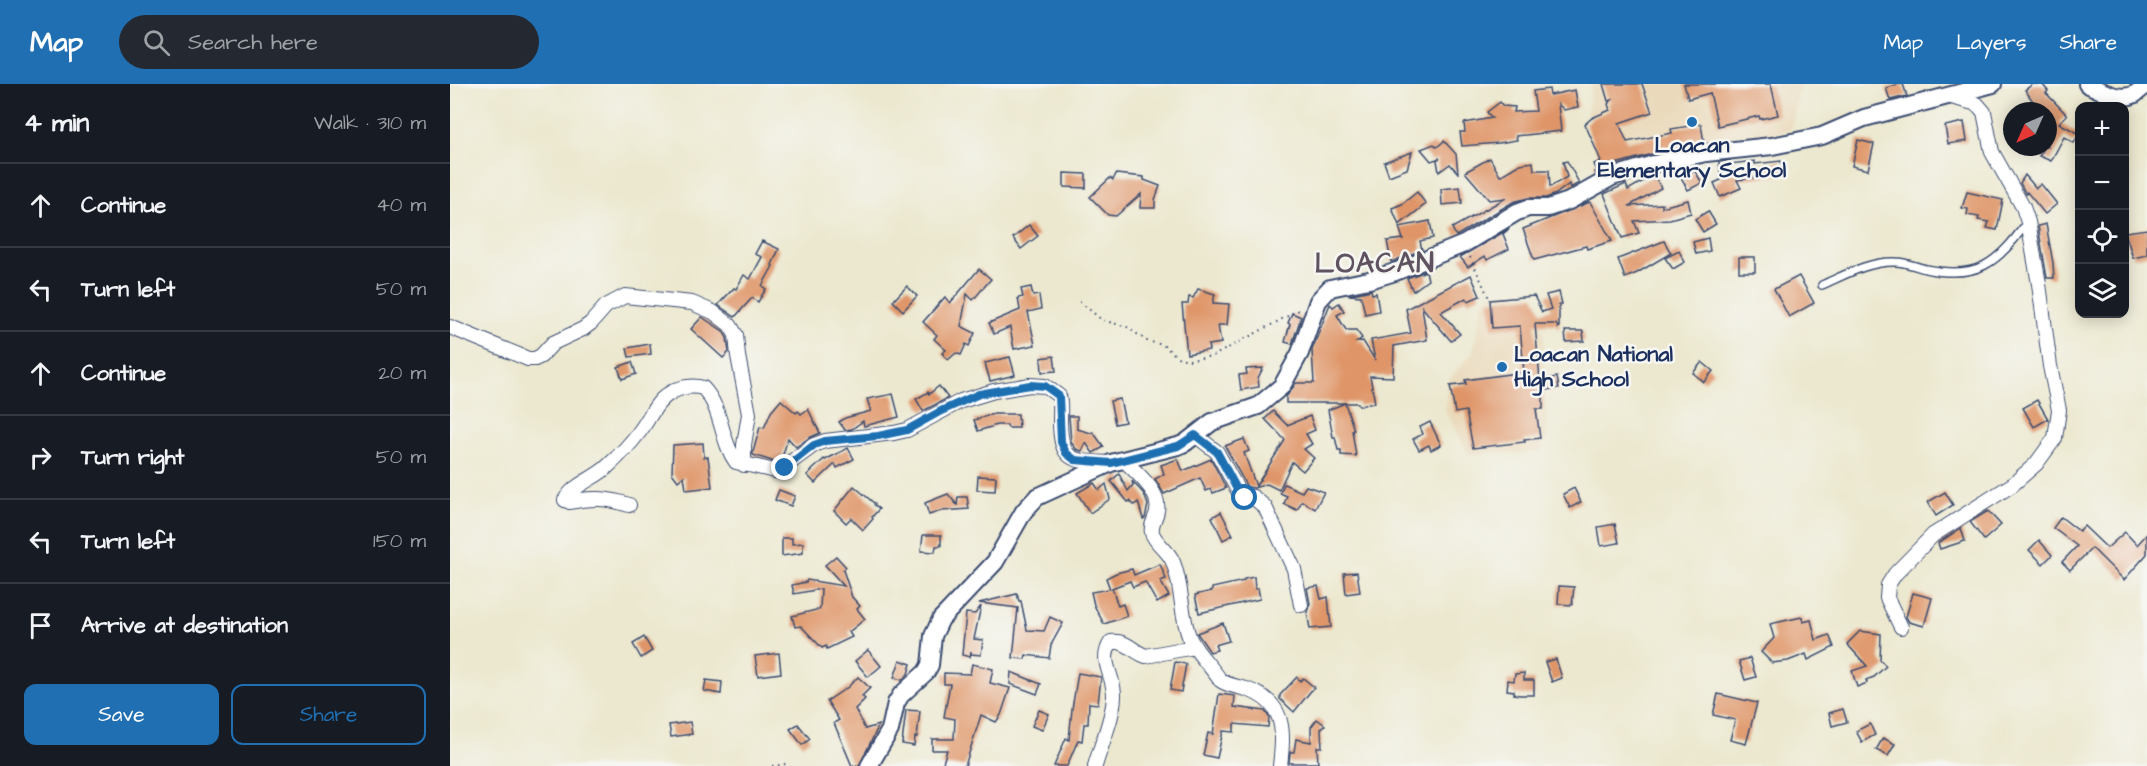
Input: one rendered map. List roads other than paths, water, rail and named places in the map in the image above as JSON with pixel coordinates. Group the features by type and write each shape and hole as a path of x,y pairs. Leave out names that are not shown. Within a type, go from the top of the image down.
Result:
{"street":[{"path":"869,766 890,730 896,703 930,665 933,636 941,618 995,562 1024,511 1037,497 1117,461 1178,446 1212,422 1258,406 1282,386 1300,353 1318,301 1330,288 1395,272 1464,244 1517,212 1528,208 1548,208 1569,201 1612,177 1633,170 1706,153 1772,146 1822,136 1864,118 1993,84"},
{"path":"2087,84 2110,95 2123,97 2134,94 2147,85"},
{"path":"1901,627 1887,598 1888,585 1895,574 1933,535 2012,485 2036,464 2055,438 2060,410 2050,366 2028,222 2018,196 1992,152 1984,112 1977,104 1948,96"},
{"path":"450,327 528,359 534,359 553,343 583,329 606,306 625,296 692,303 713,312 730,325 736,335 749,414 744,445 744,465"},
{"path":"629,505 594,498 570,502 565,500 582,482 610,464 636,436 658,403 672,392 681,389 694,386 703,388 707,392 719,414 729,450 736,462 775,471 780,470 814,445 825,441 907,430 979,394 1030,385 1045,386 1059,396 1061,442 1066,453 1075,460 1081,461 1117,461 1146,483 1158,501 1157,515 1152,522 1153,534 1173,561 1189,637 1194,647 1225,684 1261,694 1277,711 1283,728 1280,766"},
{"path":"1195,435 1217,452 1241,496 1254,497 1265,507 1294,568 1301,605"},
{"path":"1095,766 1114,700 1113,683 1105,660 1111,642 1131,646 1139,654 1146,656 1194,647"}],"lane":[{"path":"1822,285 1871,264 1894,261 1952,273 1980,269 1999,257 2028,222"}],"place":[{"name":"Loacan Elementary School","path":"1692,122"},
{"name":"Loacan National High School","path":"1502,367"}],"district":[{"name":"LOACAN","path":"1375,263"}]}
